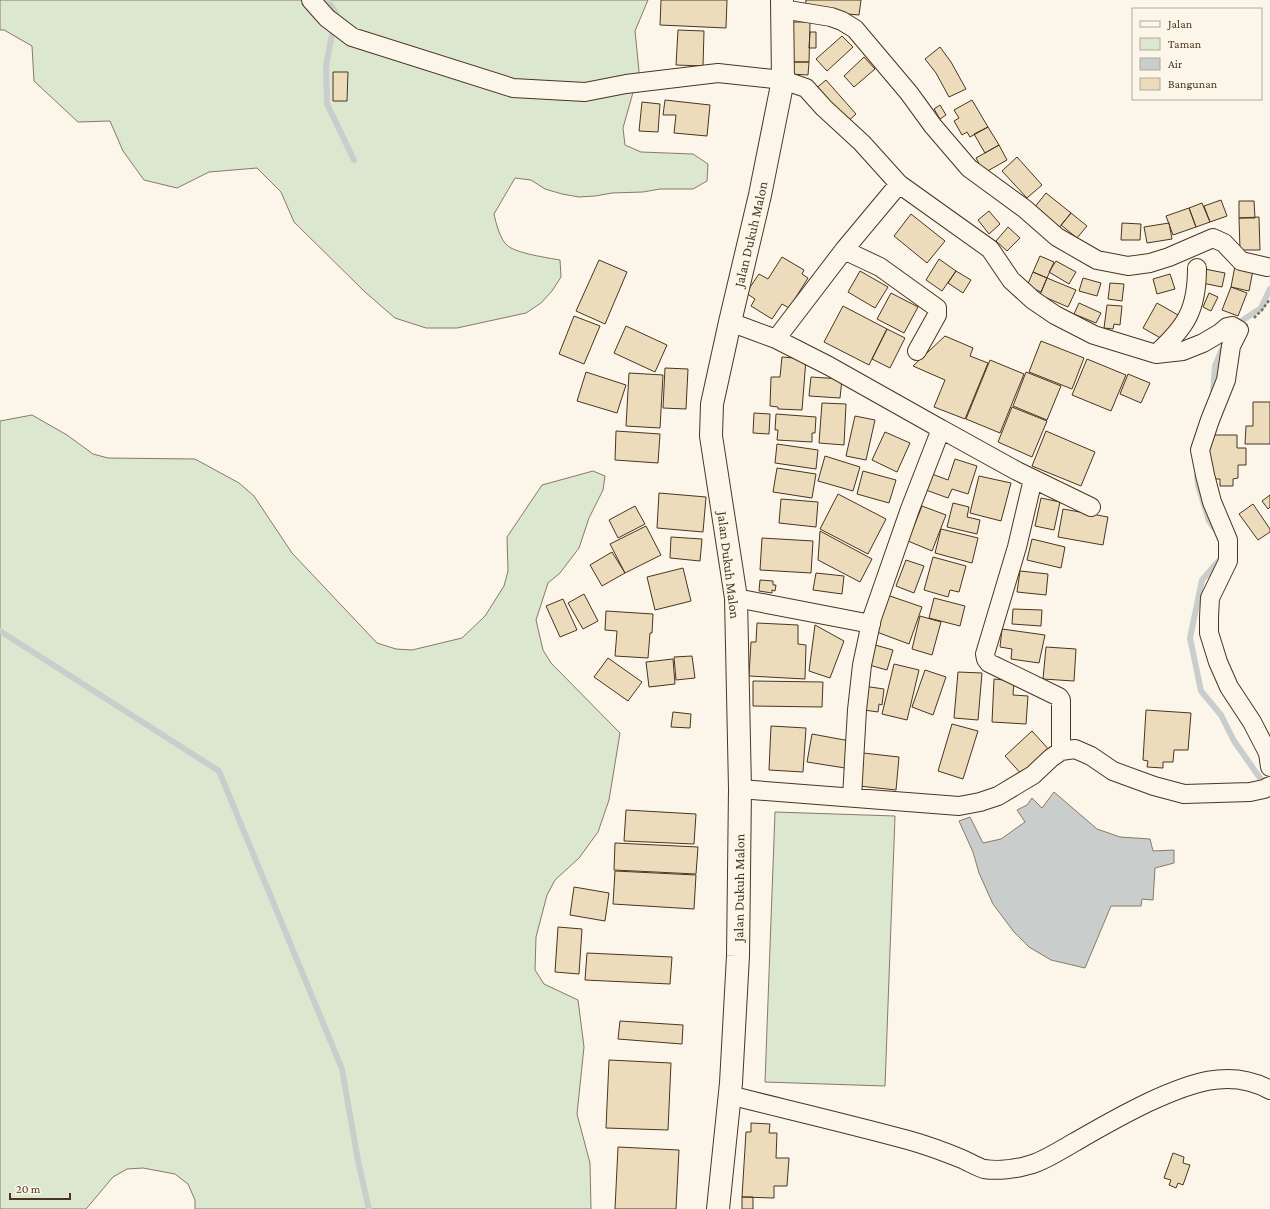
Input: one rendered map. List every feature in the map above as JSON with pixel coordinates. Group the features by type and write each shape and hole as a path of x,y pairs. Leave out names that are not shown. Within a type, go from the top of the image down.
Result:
{"street":[{"path":"311,0 327,18 352,37 513,88 585,92 626,84 718,73 783,80 806,88 824,108 862,143 899,184 990,249 1011,280 1033,300 1055,315 1094,334 1156,354 1184,351 1203,343 1227,327 1236,328 1231,346 1226,380 1200,450 1212,502 1228,540 1228,561 1210,598 1209,633 1218,662 1229,687 1252,722 1268,752 1270,767"},
{"path":"782,5 830,17 842,21 855,29 909,93 933,126 969,168 1025,209 1056,236 1097,260 1128,266 1150,263 1169,257 1213,238 1224,243 1241,261 1267,267"},
{"name":"Jalan Dukuh Malon","path":"718,1209 731,1083 738,956 740,789 736,598 711,436 712,404 760,195 783,80 782,5"},
{"path":"776,339 844,250 899,184"},
{"path":"844,250 880,267 937,308 937,315 917,351"},
{"path":"1156,354 1177,334 1184,325 1193,305 1197,285 1197,268"},
{"path":"730,322 776,339 829,366 914,415 1033,479 1092,508"},
{"path":"852,797 859,688 862,665 871,624 910,509 941,429"},
{"path":"1033,479 1017,547 986,654 986,659 989,663 1059,697 1061,700 1061,751"},
{"path":"736,598 871,624"},
{"path":"740,789 959,806 980,802 998,796 1033,775 1061,751 1076,749 1091,756 1113,771 1154,786 1184,794 1240,793 1267,787"},
{"path":"729,1095 910,1140 960,1158 984,1169 1009,1169 1031,1165 1052,1155 1123,1115 1175,1090 1196,1083 1213,1080 1245,1080 1264,1086 1270,1090"}],"path":[{"path":"1236,328 1250,322 1270,299"}],"green space":[{"path":"0,0 648,0 635,31 639,71 623,128 625,145 641,152 693,154 708,164 707,181 693,189 660,189 643,192 612,193 579,197 545,189 531,180 515,178 494,214 501,236 505,243 512,249 532,255 560,260 561,277 552,291 541,303 526,313 457,328 426,328 395,318 365,292 294,222 281,192 257,168 209,172 177,188 144,180 123,151 110,121 78,122 34,81 32,46 4,30 0,30"},
{"path":"32,415 67,435 93,454 108,458 195,459 239,483 254,496 292,553 377,643 396,649 412,650 462,638 485,616 504,586 508,571 507,537 542,485 593,471 605,476 603,490 589,518 579,548 560,573 548,583 536,620 543,650 551,663 620,733 609,800 598,832 579,858 555,880 547,895 536,937 535,970 544,984 578,1000 584,1047 577,1114 590,1163 591,1209 195,1209 195,1200 188,1184 175,1174 143,1168 127,1169 113,1177 86,1209 0,1209 0,421"},
{"path":"775,812 895,816 885,1086 765,1082"}],"water":[{"path":"1054,792 1097,829 1120,837 1150,839 1153,851 1174,850 1174,863 1155,868 1153,900 1142,899 1141,906 1111,906 1085,968 1051,960 1029,947 1014,932 993,904 979,873 973,852 959,821 970,817 983,843 1001,839 1025,822 1017,810 1027,805 1032,798 1042,808"}],"building":[{"path":"661,0 727,0 726,28 660,25"},
{"path":"806,0 861,0 859,15 805,10"},
{"path":"791,22 810,22 809,62 791,62"},
{"path":"678,30 704,31 703,66 676,65"},
{"path":"810,32 816,32 816,48 809,48"},
{"path":"842,36 853,47 827,71 816,59"},
{"path":"940,47 951,62 966,89 949,97 936,73 925,59"},
{"path":"864,57 875,69 854,87 844,76"},
{"path":"791,62 809,62 808,75 790,74"},
{"path":"333,72 348,72 347,101 333,101"},
{"path":"826,80 856,114 845,124 814,90"},
{"path":"665,100 710,105 707,136 674,133 676,115 663,115"},
{"path":"972,100 988,127 970,137 967,132 962,135 954,121 959,118 954,110"},
{"path":"642,102 660,104 658,132 639,131"},
{"path":"940,105 946,115 940,119 934,109"},
{"path":"988,127 999,145 985,153 974,134"},
{"path":"999,145 1007,160 984,173 976,158"},
{"path":"1017,157 1042,185 1027,198 1002,171"},
{"path":"1046,193 1071,213 1059,228 1034,208"},
{"path":"1221,200 1227,216 1210,222 1204,206"},
{"path":"1239,201 1254,201 1255,218 1239,218"},
{"path":"1202,203 1210,222 1196,227 1189,208"},
{"path":"1189,208 1196,227 1173,235 1166,216"},
{"path":"989,211 1000,224 989,234 978,220"},
{"path":"1071,213 1087,226 1077,238 1061,225"},
{"path":"911,214 945,241 927,263 894,236"},
{"path":"1259,217 1260,250 1240,250 1239,218"},
{"path":"1122,223 1141,224 1140,240 1121,240"},
{"path":"1169,223 1172,239 1147,243 1144,227"},
{"path":"1008,227 1020,238 1007,251 996,241"},
{"path":"1040,256 1054,262 1047,278 1033,272"},
{"path":"782,257 804,270 802,274 808,278 789,308 782,304 772,319 751,306 755,299 746,293 759,274 768,279"},
{"path":"939,259 956,271 942,291 926,280"},
{"path":"599,260 627,272 605,324 576,311"},
{"path":"1056,261 1076,272 1069,284 1049,272"},
{"path":"1235,266 1253,270 1249,291 1231,287"},
{"path":"1205,269 1225,273 1222,287 1202,283"},
{"path":"860,271 888,287 875,308 848,292"},
{"path":"956,271 971,280 963,293 948,283"},
{"path":"1033,272 1047,278 1041,292 1027,286"},
{"path":"1170,274 1175,289 1157,294 1153,279"},
{"path":"1047,278 1076,290 1068,307 1040,295"},
{"path":"1083,278 1101,283 1097,296 1079,291"},
{"path":"1110,283 1124,284 1122,301 1108,299"},
{"path":"1231,287 1247,293 1238,316 1222,310"},
{"path":"891,293 918,307 904,333 877,319"},
{"path":"1209,293 1218,297 1211,311 1203,307"},
{"path":"1079,303 1101,313 1096,323 1074,314"},
{"path":"1157,303 1178,315 1164,340 1143,328"},
{"path":"1107,305 1122,306 1120,325 1114,324 1113,329 1104,328"},
{"path":"843,306 887,329 869,365 824,342"},
{"path":"574,316 600,326 584,364 559,354"},
{"path":"626,326 667,345 655,372 614,353"},
{"path":"887,329 905,338 890,368 872,359"},
{"path":"945,336 973,348 970,356 988,363 965,419 934,407 945,380 913,366"},
{"path":"1041,341 1084,358 1072,389 1029,372"},
{"path":"782,357 806,359 802,410 778,409 778,407 770,406 771,377 780,377"},
{"path":"1087,359 1126,375 1111,411 1072,395"},
{"path":"990,360 1024,374 1000,433 966,419"},
{"path":"665,368 688,369 686,409 663,408"},
{"path":"586,372 626,385 617,413 577,401"},
{"path":"1026,372 1061,386 1047,420 1013,406"},
{"path":"629,373 663,375 660,428 626,426"},
{"path":"1128,374 1150,383 1141,403 1120,394"},
{"path":"811,377 842,379 840,398 809,396"},
{"path":"1253,402 1270,402 1270,444 1245,444 1246,426 1253,426"},
{"path":"822,403 846,404 844,445 819,443"},
{"path":"1012,407 1047,421 1032,457 998,442"},
{"path":"754,413 770,414 769,434 753,433"},
{"path":"776,414 816,417 815,433 812,433 812,442 777,440 778,430 775,430"},
{"path":"855,416 875,420 866,460 846,456"},
{"path":"616,431 660,434 658,463 615,460"},
{"path":"1046,431 1095,452 1081,486 1032,466"},
{"path":"885,432 910,443 897,472 872,460"},
{"path":"1209,435 1237,435 1237,448 1246,448 1246,465 1238,465 1238,478 1233,479 1233,486 1220,486 1220,479 1210,479"},
{"path":"777,444 818,450 816,469 775,463"},
{"path":"825,456 860,467 853,491 818,481"},
{"path":"955,459 977,466 968,494 952,489 948,498 926,490 932,474 948,480"},
{"path":"777,468 816,474 812,498 773,492"},
{"path":"863,471 896,480 889,503 857,494"},
{"path":"979,476 1011,483 1001,521 970,513"},
{"path":"659,493 706,497 703,532 657,528"},
{"path":"838,494 886,519 868,554 820,529"},
{"path":"1270,495 1270,507 1268,509 1262,501"},
{"path":"1041,498 1060,502 1054,530 1035,526"},
{"path":"781,499 818,502 816,527 779,523"},
{"path":"953,503 969,507 967,517 980,520 977,534 947,527"},
{"path":"1253,504 1270,529 1270,532 1258,540 1239,514"},
{"path":"635,506 645,524 618,538 609,520"},
{"path":"922,506 946,515 932,551 908,541"},
{"path":"1063,509 1108,517 1103,545 1058,537"},
{"path":"646,526 661,555 625,573 610,544"},
{"path":"941,529 978,538 972,563 935,553"},
{"path":"820,531 872,559 860,582 818,560"},
{"path":"671,537 702,539 700,561 670,558"},
{"path":"762,538 813,541 811,573 760,570"},
{"path":"1032,539 1065,547 1061,568 1027,560"},
{"path":"612,552 625,573 602,586 590,565"},
{"path":"933,557 966,566 959,592 950,590 948,597 924,590"},
{"path":"906,560 924,566 914,593 896,586"},
{"path":"683,568 691,601 655,610 647,577"},
{"path":"1020,571 1048,574 1046,595 1017,592"},
{"path":"816,573 844,576 842,594 813,590"},
{"path":"760,580 773,581 773,585 776,585 775,591 772,590 772,593 759,591"},
{"path":"584,594 598,621 583,629 568,603"},
{"path":"887,595 922,607 909,644 874,631"},
{"path":"934,598 965,606 960,626 929,618"},
{"path":"563,599 577,630 560,637 546,606"},
{"path":"1013,609 1042,610 1041,626 1012,624"},
{"path":"606,611 653,614 648,658 615,656 617,631 605,630"},
{"path":"920,616 941,622 932,655 912,649"},
{"path":"757,623 798,625 798,644 806,645 805,679 749,676 751,642 756,642"},
{"path":"815,625 844,641 830,678 809,671"},
{"path":"1002,629 1045,635 1039,663 1011,659 1012,649 1000,647"},
{"path":"875,645 893,650 887,670 869,665"},
{"path":"1046,647 1076,649 1074,681 1043,679"},
{"path":"692,656 695,678 676,680 674,657"},
{"path":"608,658 642,682 628,701 594,677"},
{"path":"673,659 675,684 649,687 646,662"},
{"path":"894,664 919,670 907,720 882,714"},
{"path":"925,670 946,677 933,715 912,707"},
{"path":"958,672 982,673 978,720 954,718"},
{"path":"994,679 1014,681 1013,695 1028,696 1026,724 992,722"},
{"path":"753,681 823,682 822,707 753,706"},
{"path":"863,686 884,689 882,705 879,704 878,712 864,710"},
{"path":"1146,710 1191,713 1188,750 1174,750 1173,762 1163,762 1163,768 1147,767 1148,761 1143,760"},
{"path":"673,712 691,714 690,728 671,727"},
{"path":"952,724 978,731 963,779 938,771"},
{"path":"771,726 806,728 803,772 769,770"},
{"path":"1032,731 1051,752 1024,777 1005,756"},
{"path":"812,734 850,741 845,768 807,762"},
{"path":"863,753 899,757 896,790 859,786"},
{"path":"626,810 696,814 694,844 624,841"},
{"path":"615,843 698,847 696,874 614,870"},
{"path":"615,871 696,875 694,909 613,904"},
{"path":"574,887 609,893 605,921 570,915"},
{"path":"558,927 582,929 579,974 555,972"},
{"path":"587,953 672,957 670,984 585,980"},
{"path":"620,1021 683,1025 682,1044 618,1039"},
{"path":"609,1060 671,1063 668,1130 606,1128"},
{"path":"751,1123 770,1124 769,1133 777,1133 776,1158 789,1158 787,1186 774,1186 774,1198 742,1197 746,1132 751,1132"},
{"path":"618,1147 679,1150 676,1209 615,1209"},
{"path":"1173,1153 1184,1157 1183,1163 1190,1165 1183,1185 1178,1183 1176,1188 1169,1185 1171,1180 1164,1178"},
{"path":"742,1197 753,1197 753,1209 742,1209"}],"waterway":[{"path":"327,0 336,13 326,66 327,104 354,160"},
{"path":"1235,326 1261,308 1270,289"},
{"path":"1213,393 1215,366 1225,342"},
{"path":"1197,476 1198,485 1209,521 1217,532"},
{"path":"1222,557 1202,580 1190,638 1201,691 1221,715 1234,741 1260,778 1267,785"},
{"path":"0,631 219,771 342,1069 358,1161 369,1209"}]}
